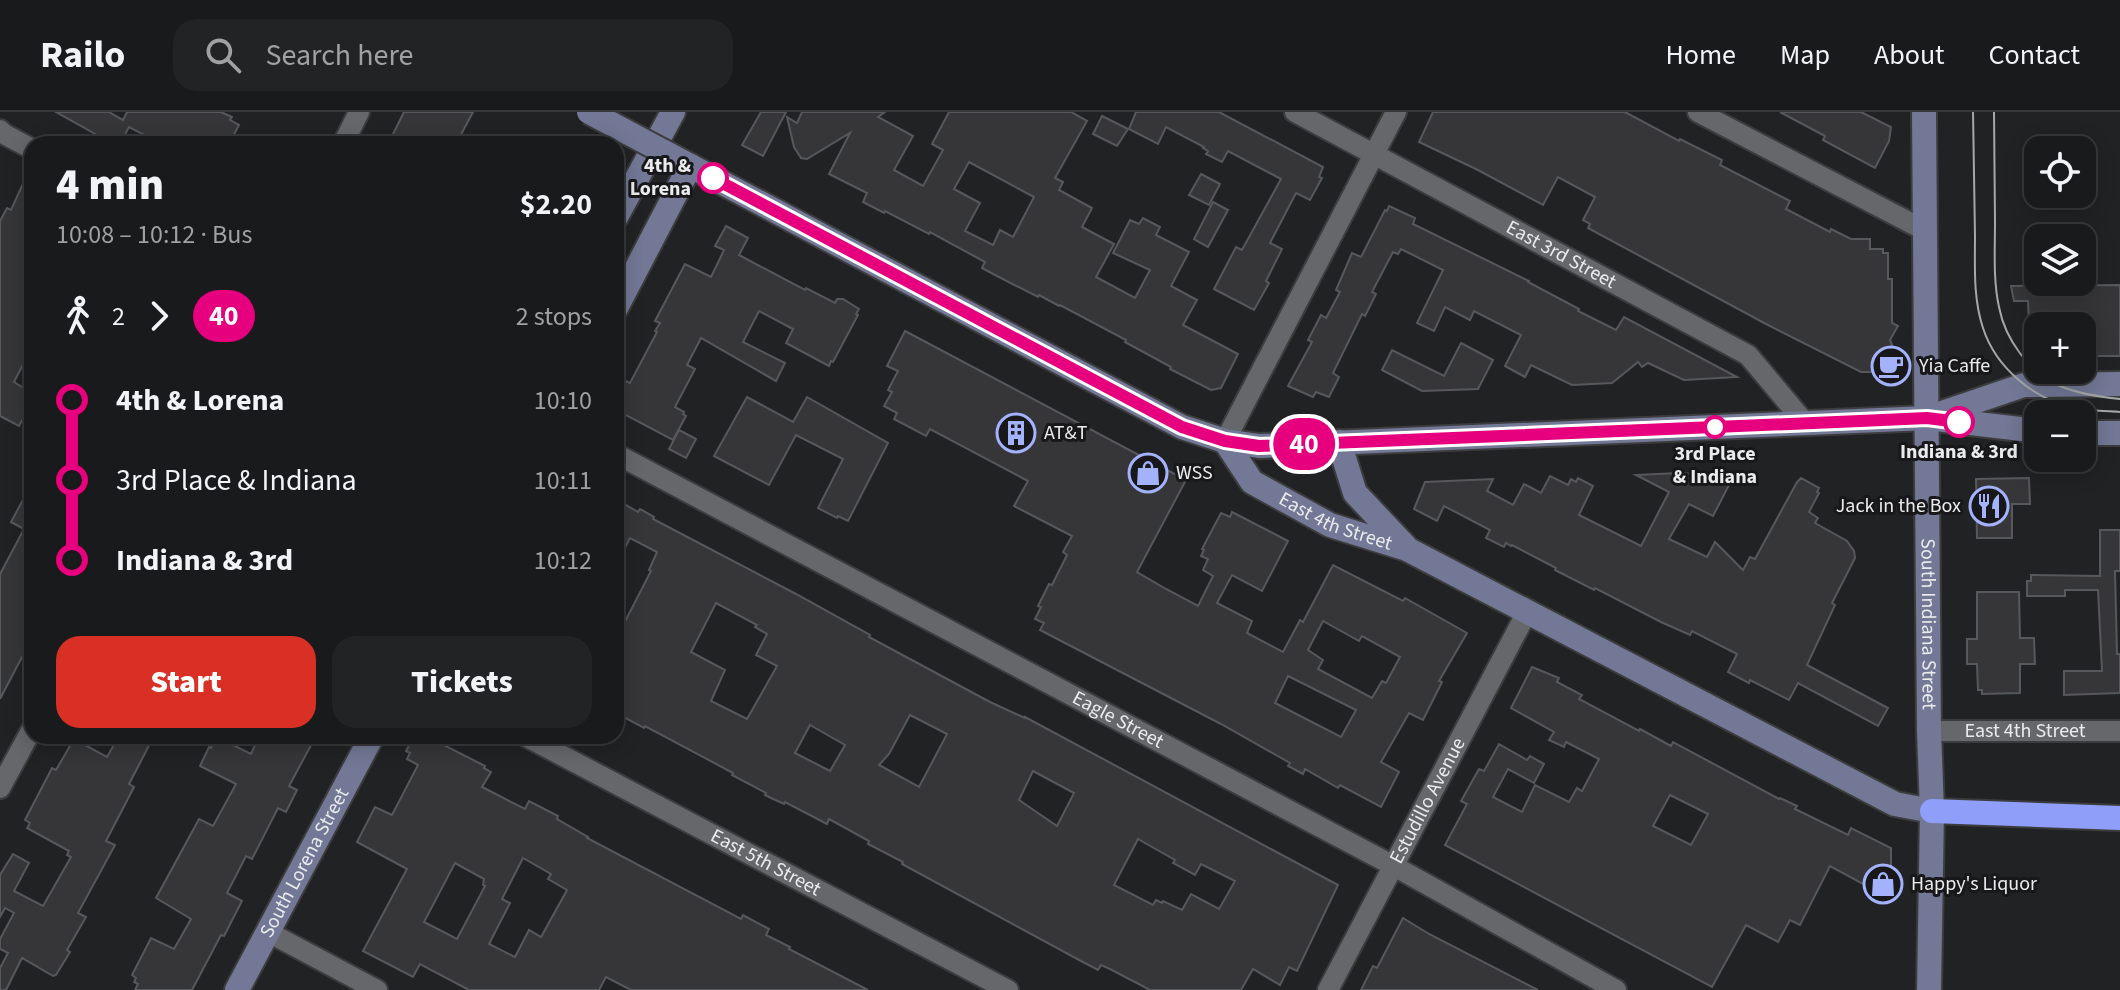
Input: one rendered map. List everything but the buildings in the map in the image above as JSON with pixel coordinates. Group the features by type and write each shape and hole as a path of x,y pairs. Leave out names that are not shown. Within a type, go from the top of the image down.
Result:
{"highway":[{"path":"1932,811 2120,818"}],"main road":[{"path":"589,112 1182,427 1225,441 1259,446 1927,418 2024,429"},
{"path":"624,202 673,112"},
{"name":"South Indiana Street","path":"1924,112 1932,811 1929,990"},
{"path":"624,289 679,160"},
{"path":"1927,418 2024,385 2120,384"},
{"path":"2096,433 2120,433"},
{"name":"East 4th Street","path":"1225,441 1252,482 1330,525 1407,549 1895,804 1932,811"},
{"path":"1339,442 1355,493 1407,549"},
{"name":"South Lorena Street","path":"237,990 368,744"}],"street":[{"path":"347,136 359,112"},
{"name":"East 3rd Street","path":"1295,112 1748,355 1805,423"},
{"path":"1225,441 1396,112"},
{"path":"1698,112 1926,231"},
{"path":"1,135 24,145"},
{"name":"Eagle Street","path":"624,458 1392,865 1616,990"},
{"name":"Estudillo Avenue","path":"1328,990 1527,612"},
{"name":"East 4th Street","path":"1929,731 2120,731"},
{"path":"0,788 24,744"},
{"name":"East 5th Street","path":"540,744 1008,990"},
{"path":"268,932 377,990"}],"tram line":[{"path":"1973,112 1975,282 1980,317 1989,343 2007,369 2046,398 2077,408 2120,412"},
{"path":"1994,112 1995,276 1999,307 2007,331 2020,354 2049,380 2067,389 2120,399"}],"bus line":[{"name":"40","path":"713,178 1182,427 1225,441 1259,446 1927,418 1959,422"}],"place":[{"name":"4th & Lorena","path":"713,178"},
{"name":"Yia Caffe","path":"1891,366"},
{"name":"Indiana & 3rd","path":"1959,422"},
{"name":"3rd Place & Indiana","path":"1715,427"},
{"name":"AT&T","path":"1016,433"},
{"name":"WSS","path":"1148,473"},
{"name":"Jack in the Box","path":"1989,506"},
{"name":"Happy's Liquor","path":"1883,884"}]}
